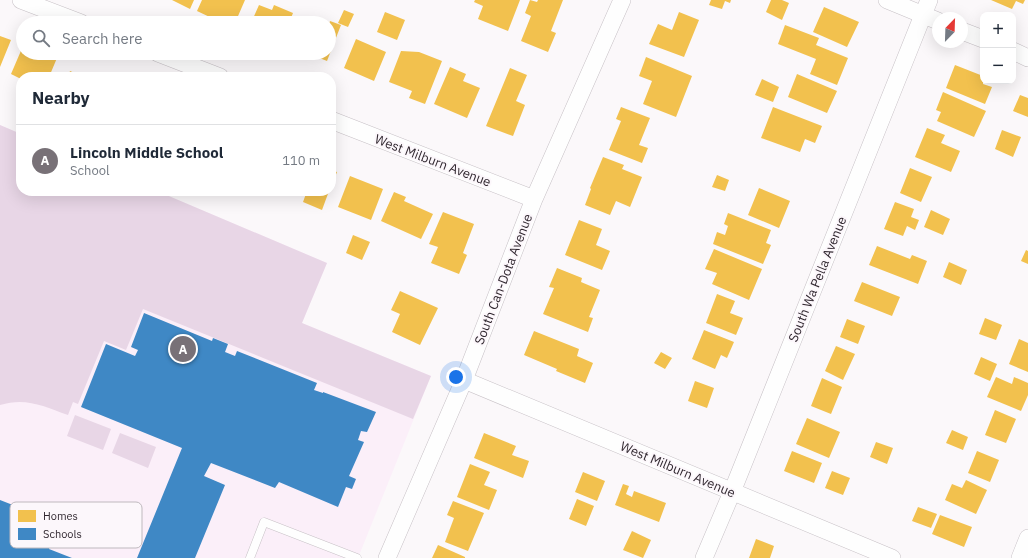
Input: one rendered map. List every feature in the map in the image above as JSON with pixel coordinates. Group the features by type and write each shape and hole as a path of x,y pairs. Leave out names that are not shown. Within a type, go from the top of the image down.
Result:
{"street":[{"path":"22,0 63,16"},
{"name":"South Can-Dota Avenue","path":"387,558 464,380 534,199 622,0"},
{"path":"887,0 930,12"},
{"name":"South Wa Pella Avenue","path":"704,558 930,12"},
{"path":"968,33 980,38"},
{"path":"1016,52 1028,58"},
{"path":"176,60 207,72"},
{"name":"West Milburn Avenue","path":"336,122 534,199"},
{"name":"West Milburn Avenue","path":"464,380 892,558"},
{"path":"1020,558 1028,538"}],"lane":[{"path":"250,558 264,522 357,558"}],"shaded area":[{"path":"0,125 16,132 16,196 169,196 327,263 302,323 431,376 358,558 0,558"},
{"path":"0,125 16,132 16,196 169,196 327,263 302,323 431,376 413,419 143,309 126,350 104,341 78,404 73,402 68,415 26,402 0,405"},
{"path":"75,415 111,429 103,450 67,436"},
{"path":"120,433 156,447 148,468 112,453"}],"building: Homes":[{"path":"172,0 194,0 190,9"},
{"path":"202,0 245,0 238,16 208,16 197,11"},
{"path":"475,0 520,0 508,31 478,19 483,6 474,2"},
{"path":"530,0 537,2 538,0 563,0 551,31 556,33 548,52 521,41 531,16 525,13"},
{"path":"711,0 731,0 730,3 725,1 722,9 709,5"},
{"path":"771,0 782,0 789,3 782,20 766,12"},
{"path":"991,0 1025,0 1023,4 1016,1 1012,9"},
{"path":"259,5 272,10 274,5 293,13 292,16 254,16"},
{"path":"824,7 859,22 847,47 813,32"},
{"path":"344,10 354,14 348,27 338,23"},
{"path":"385,12 405,20 397,40 377,32"},
{"path":"679,12 699,20 684,57 649,44 658,24 672,30"},
{"path":"336,23 341,25 336,38"},
{"path":"785,25 819,38 816,45 848,58 837,85 810,74 816,59 778,44"},
{"path":"0,36 11,40 0,67"},
{"path":"356,39 386,52 374,81 344,68"},
{"path":"401,51 419,52 442,61 425,104 409,98 412,91 389,82"},
{"path":"646,57 692,76 676,117 643,104 652,81 639,76"},
{"path":"17,60 56,60 51,72 16,72 16,76 11,74"},
{"path":"955,65 980,75 980,84 992,87 985,104 946,88"},
{"path":"450,67 466,74 463,81 480,88 467,118 434,104"},
{"path":"510,68 527,75 516,101 525,105 513,136 486,126"},
{"path":"797,74 837,91 827,113 788,97"},
{"path":"762,79 779,87 773,102 755,95"},
{"path":"943,92 986,111 974,137 937,121 941,112 936,110"},
{"path":"1020,95 1028,98 1028,117 1013,111"},
{"path":"621,107 650,118 639,145 648,148 642,163 609,150 621,121 616,119"},
{"path":"773,107 822,126 815,143 805,139 800,152 761,138"},
{"path":"927,128 945,135 941,143 960,151 951,172 915,157"},
{"path":"1002,130 1021,137 1013,157 995,149"},
{"path":"603,157 624,165 622,169 642,177 630,207 616,201 610,215 585,205 591,189 590,188"},
{"path":"910,168 932,177 921,202 900,193"},
{"path":"717,175 729,180 725,191 712,187"},
{"path":"350,176 383,189 371,220 338,207"},
{"path":"759,188 790,201 779,228 748,215"},
{"path":"394,192 406,197 404,201 433,214 421,239 381,221"},
{"path":"305,196 327,196 322,210 303,202"},
{"path":"895,202 914,209 911,217 919,220 915,230 907,226 903,236 884,229"},
{"path":"931,210 950,219 943,235 924,227"},
{"path":"443,212 474,224 463,253 467,255 459,274 431,263 438,247 429,244"},
{"path":"728,213 771,230 766,243 771,245 763,264 713,244 717,232 725,235 728,226 724,224"},
{"path":"579,220 602,229 596,245 610,251 602,270 565,255"},
{"path":"353,235 370,242 362,260 346,253"},
{"path":"877,246 910,259 912,255 927,261 918,284 869,265"},
{"path":"714,249 762,269 749,300 712,284 717,273 705,269"},
{"path":"1026,250 1028,251 1028,264 1021,261"},
{"path":"949,262 967,270 961,285 943,277"},
{"path":"557,268 582,278 581,282 600,290 589,317 593,318 588,332 543,314 554,288 549,287"},
{"path":"862,282 900,297 892,316 854,301"},
{"path":"400,291 438,308 420,345 392,332 400,314 391,310"},
{"path":"717,294 735,301 730,313 743,318 736,335 706,323"},
{"path":"985,318 1002,325 996,340 979,334"},
{"path":"847,319 865,326 858,344 840,337"},
{"path":"704,330 734,342 727,358 721,355 715,369 692,359"},
{"path":"534,331 579,349 577,356 593,363 585,383 524,355"},
{"path":"1019,339 1028,343 1028,372 1009,364"},
{"path":"836,346 855,354 843,380 825,371"},
{"path":"661,352 672,358 665,369 654,363"},
{"path":"981,357 997,364 990,381 974,374"},
{"path":"996,377 1012,384 1014,377 1028,383 1028,395 1021,411 987,397"},
{"path":"822,378 842,387 831,414 811,406"},
{"path":"695,381 714,388 707,408 688,401"},
{"path":"995,410 1016,419 1006,443 985,435"},
{"path":"807,418 840,432 829,458 796,444"},
{"path":"952,430 968,437 963,450 946,443"},
{"path":"484,433 516,446 512,455 529,461 523,478 474,458"},
{"path":"876,442 893,448 887,464 870,457"},
{"path":"792,451 822,463 814,483 784,471"},
{"path":"977,451 999,460 990,482 968,473"},
{"path":"470,464 490,472 484,485 497,490 489,510 457,497"},
{"path":"832,471 850,478 843,495 825,488"},
{"path":"583,472 605,481 597,501 575,492"},
{"path":"966,480 987,490 976,514 945,500 952,484 962,488"},
{"path":"623,484 629,486 626,494 632,497 634,491 666,503 659,522 615,505"},
{"path":"577,499 594,506 586,526 569,519"},
{"path":"453,501 484,513 468,551 445,542 454,518 447,515"},
{"path":"918,507 937,514 931,528 912,521"},
{"path":"940,515 972,527 964,547 932,534"},
{"path":"632,531 651,540 643,558 623,550"},
{"path":"756,539 774,546 770,558 749,558"},
{"path":"438,545 465,557 465,558 432,558"}],"building: Schools":[{"path":"144,313 212,341 213,338 228,344 225,352 235,356 237,351 317,383 314,390 376,412 367,432 361,431 358,440 364,442 349,476 356,479 352,489 346,487 338,507 279,482 275,488 211,463 204,476 225,485 195,558 137,558 182,448 81,407 106,344 135,356 138,350 131,347"},
{"path":"0,500 10,504 10,548 49,548 72,558 0,558"}],"place":[{"name":"Lincoln Middle School","path":"183,349"}]}
